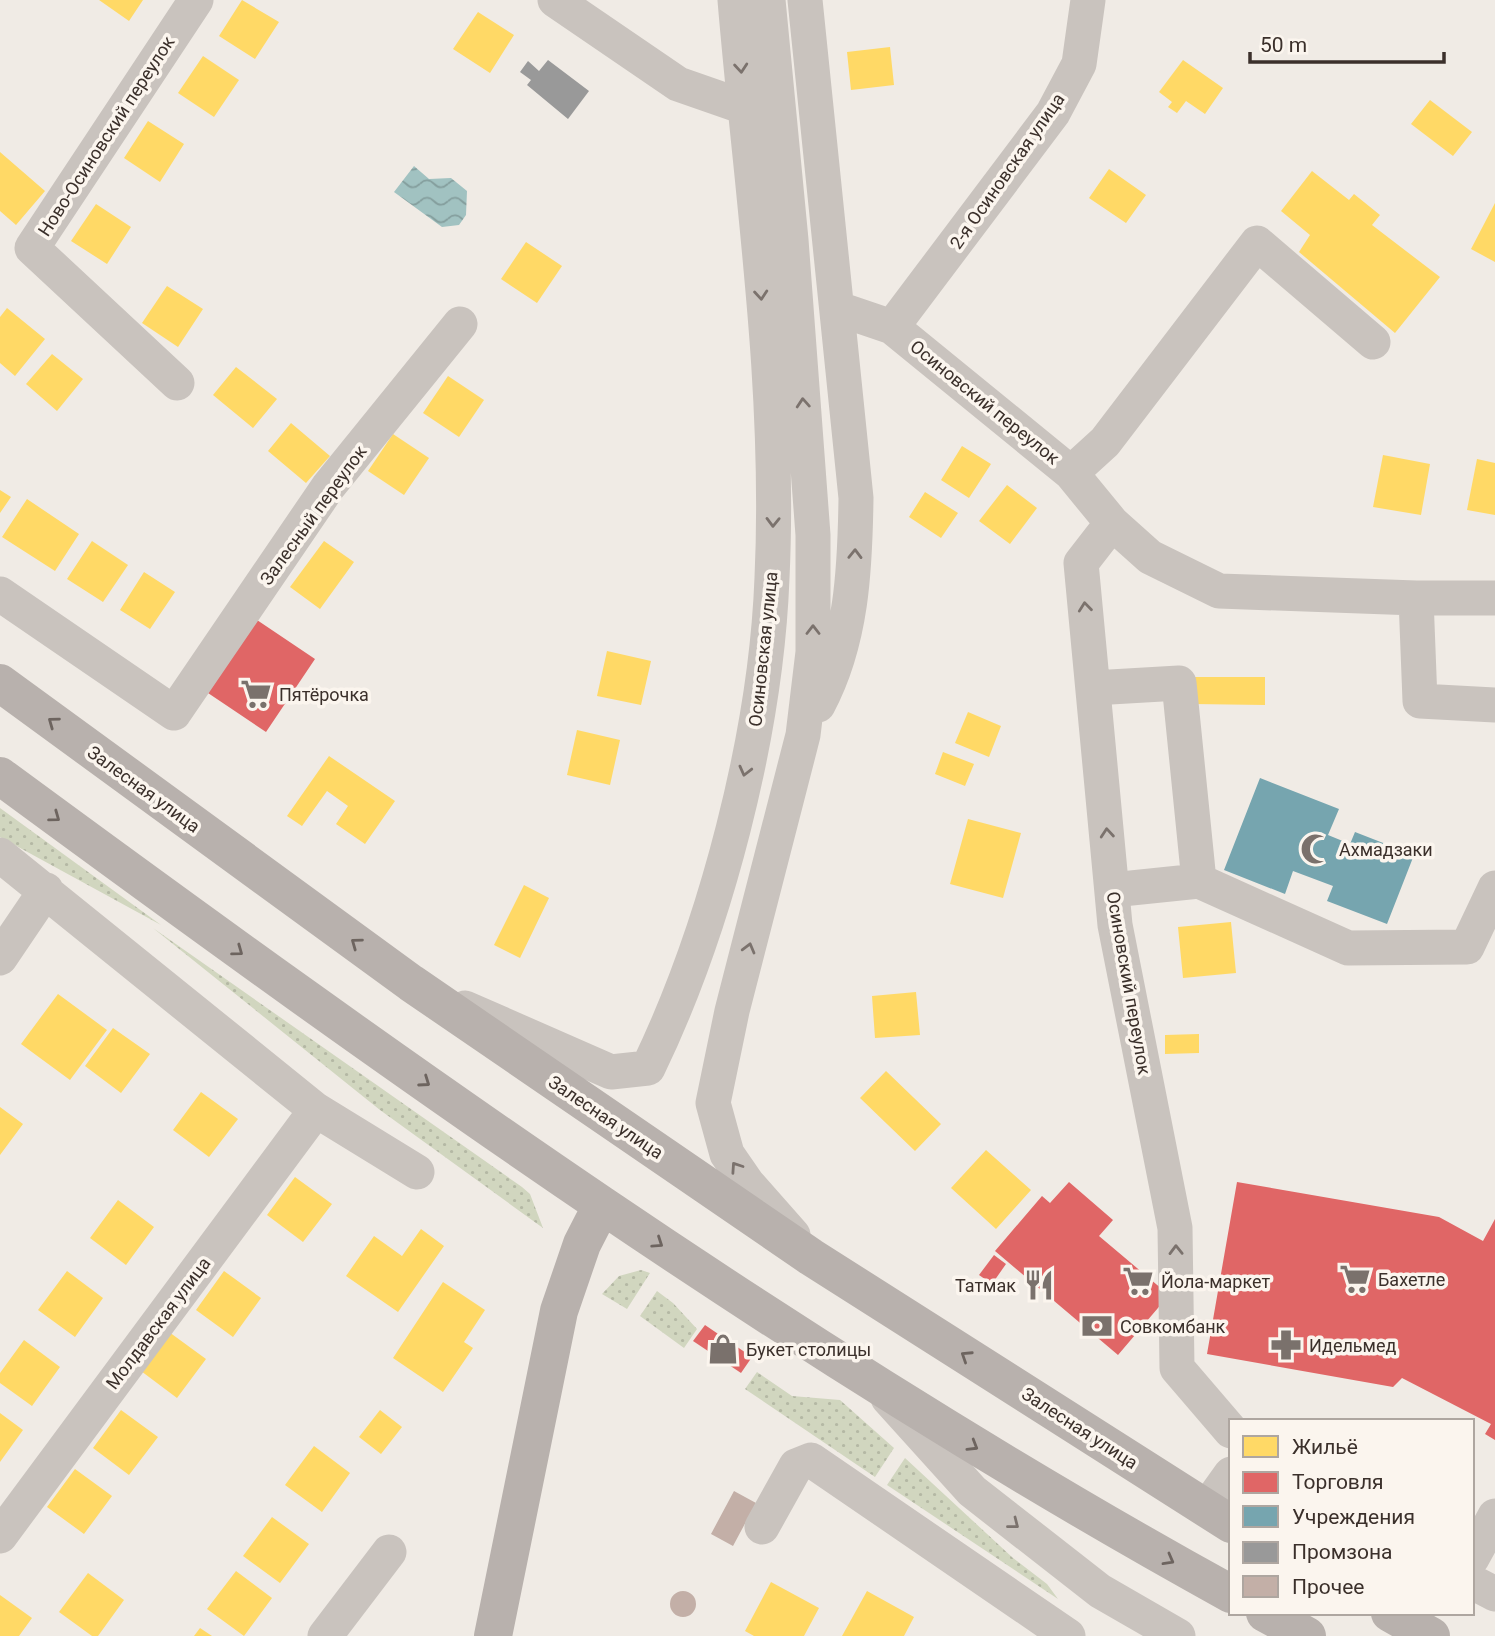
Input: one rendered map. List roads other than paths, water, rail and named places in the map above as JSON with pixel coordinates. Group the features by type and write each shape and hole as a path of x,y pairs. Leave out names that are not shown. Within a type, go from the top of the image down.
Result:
{"main road":[{"name":"Залесная улица","path":"0,683 411,983 811,1256 1218,1516"},
{"path":"0,776 270,975 602,1205 880,1390 1080,1511 1229,1593"},
{"path":"493,1636 559,1311 582,1244 602,1205"},
{"path":"1269,1615 1307,1636"},
{"path":"1394,1615 1431,1636"}],"street":[{"name":"Ново-Осиновский переулок","path":"177,383 32,248 196,0"},
{"path":"555,0 678,83 744,107"},
{"name":"Осиновская улица","path":"411,983 611,1072 648,1068 682,993 724,855 754,733 765,662 772,578 773,474 766,352 735,0"},
{"path":"768,0 791,240 813,535 813,652 803,735 732,1011 713,1103 727,1154 747,1182 811,1256"},
{"path":"803,735 828,687 844,637 855,575 856,498 839,309 805,0"},
{"name":"2-я Осиновская улица","path":"892,327 1053,113 1079,64 1088,0"},
{"path":"1071,472 1105,442 1257,243 1373,342"},
{"name":"Осиновский переулок","path":"839,309 892,327 1071,472 1112,523 1150,556 1219,591 1495,598"},
{"name":"Залесный переулок","path":"0,594 174,713 328,487 460,324"},
{"name":"Осиновский переулок","path":"1112,523 1080,563 1115,925 1175,1228 1177,1368 1229,1429"},
{"path":"1416,598 1420,701 1495,705"},
{"path":"1093,688 1179,684 1199,881"},
{"path":"0,855 316,1110 417,1172"},
{"path":"1112,890 1199,881 1348,948 1467,947 1495,888"},
{"path":"0,958 46,890"},
{"name":"Молдавская улица","path":"0,1536 316,1110"},
{"path":"880,1390 972,1491 1100,1591 1178,1636"},
{"path":"762,1527 796,1466 811,1460 1068,1636"},
{"path":"1218,1516 1229,1480"},
{"path":"1474,1554 1495,1516"},
{"path":"325,1636 389,1552"},
{"path":"1474,1583 1495,1594"},
{"path":"1074,1636 1100,1591"}],"water":[{"path":"414,166 429,179 451,178 467,191 466,215 459,225 442,227 394,192"}],"place":[{"name":"Пятёрочка","path":"256,694"},
{"name":"Ахмадзаки","path":"1316,849"},
{"name":"Бахетле","path":"1355,1279"},
{"name":"Йола-маркет","path":"1138,1281"},
{"name":"Татмак","path":"1039,1285"},
{"name":"Совкомбанк","path":"1097,1326"},
{"name":"Идельмед","path":"1286,1345"},
{"name":"Букет столицы","path":"723,1349"}]}
